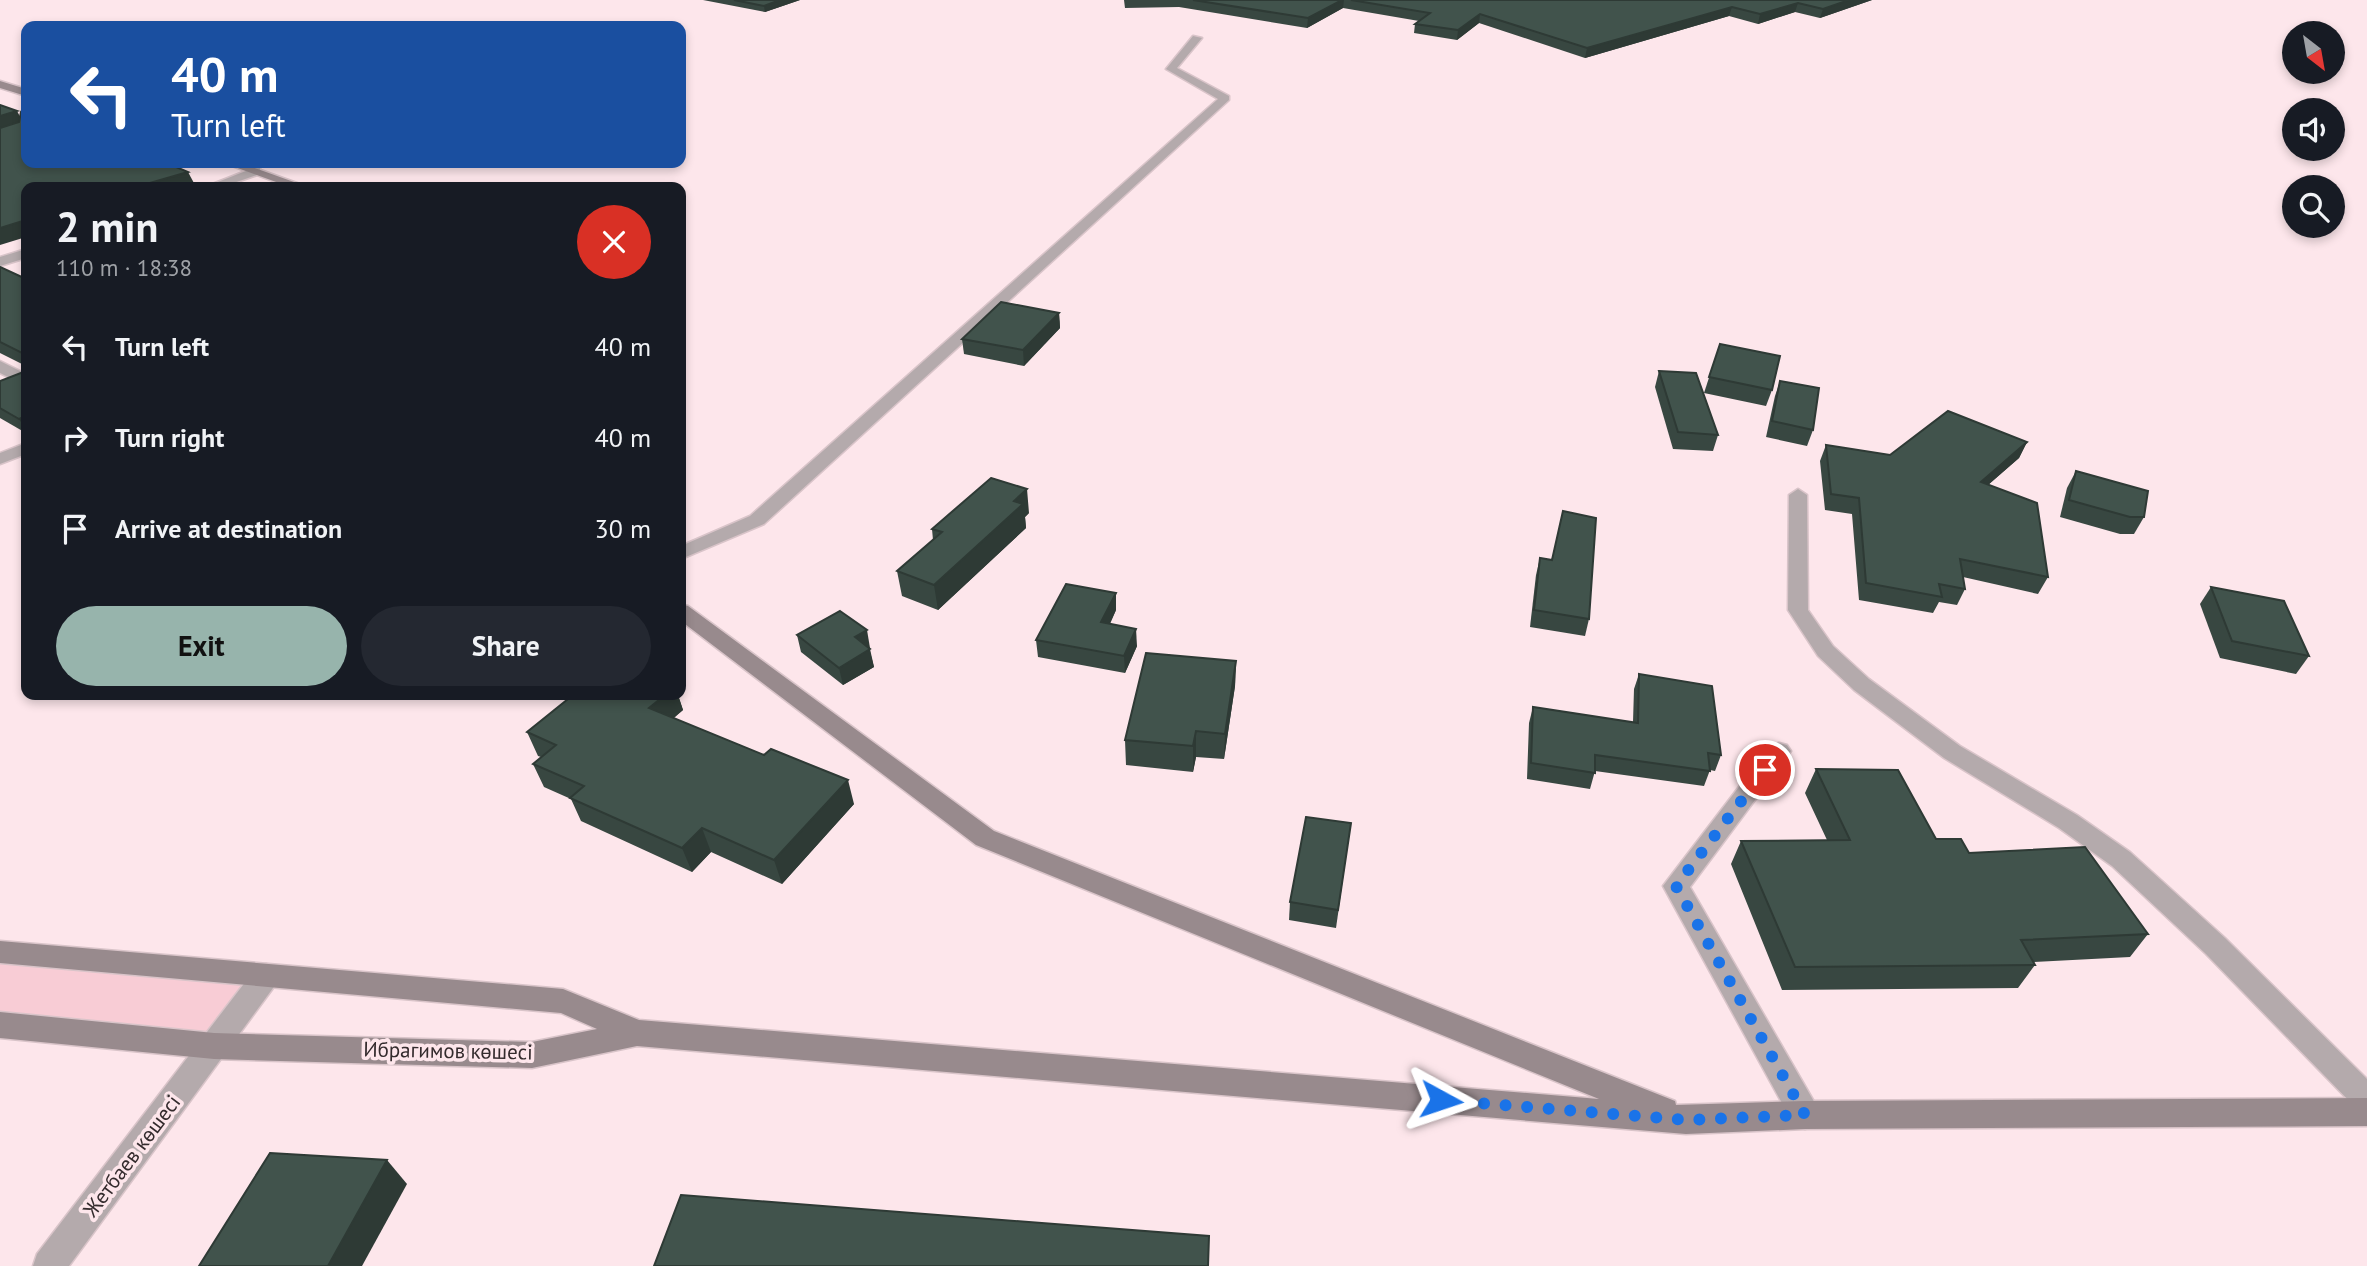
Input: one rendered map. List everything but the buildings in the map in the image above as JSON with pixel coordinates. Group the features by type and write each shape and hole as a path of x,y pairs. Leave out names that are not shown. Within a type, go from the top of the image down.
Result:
{"street":[{"path":"686,551 757,520 1225,98 1171,69 1197,38"},
{"path":"0,84 21,91"},
{"path":"246,168 288,182"},
{"path":"225,182 256,171"},
{"path":"0,262 21,255"},
{"path":"0,366 21,378"},
{"path":"0,459 21,450"},
{"path":"1798,495 1798,610 1805,628 1818,644 1855,680 1972,765 2077,827 2119,857 2187,920 2367,1099"},
{"path":"686,615 985,838 1686,1120"},
{"path":"1779,751 1676,886 1805,1115"},
{"path":"0,951 563,1001 637,1032 1686,1120 1805,1115 2367,1112"},
{"path":"214,1046 266,976"},
{"name":"Ибрагимов көшесі","path":"0,1025 214,1046 533,1055 637,1032"},
{"name":"Жетбаев көшесі","path":"49,1266 214,1046"}],"shaded area":[{"path":"0,959 256,983 213,1040 0,1018"}],"route":[{"path":"1441,1100 1686,1120 1805,1115 1676,886 1765,770"}]}
